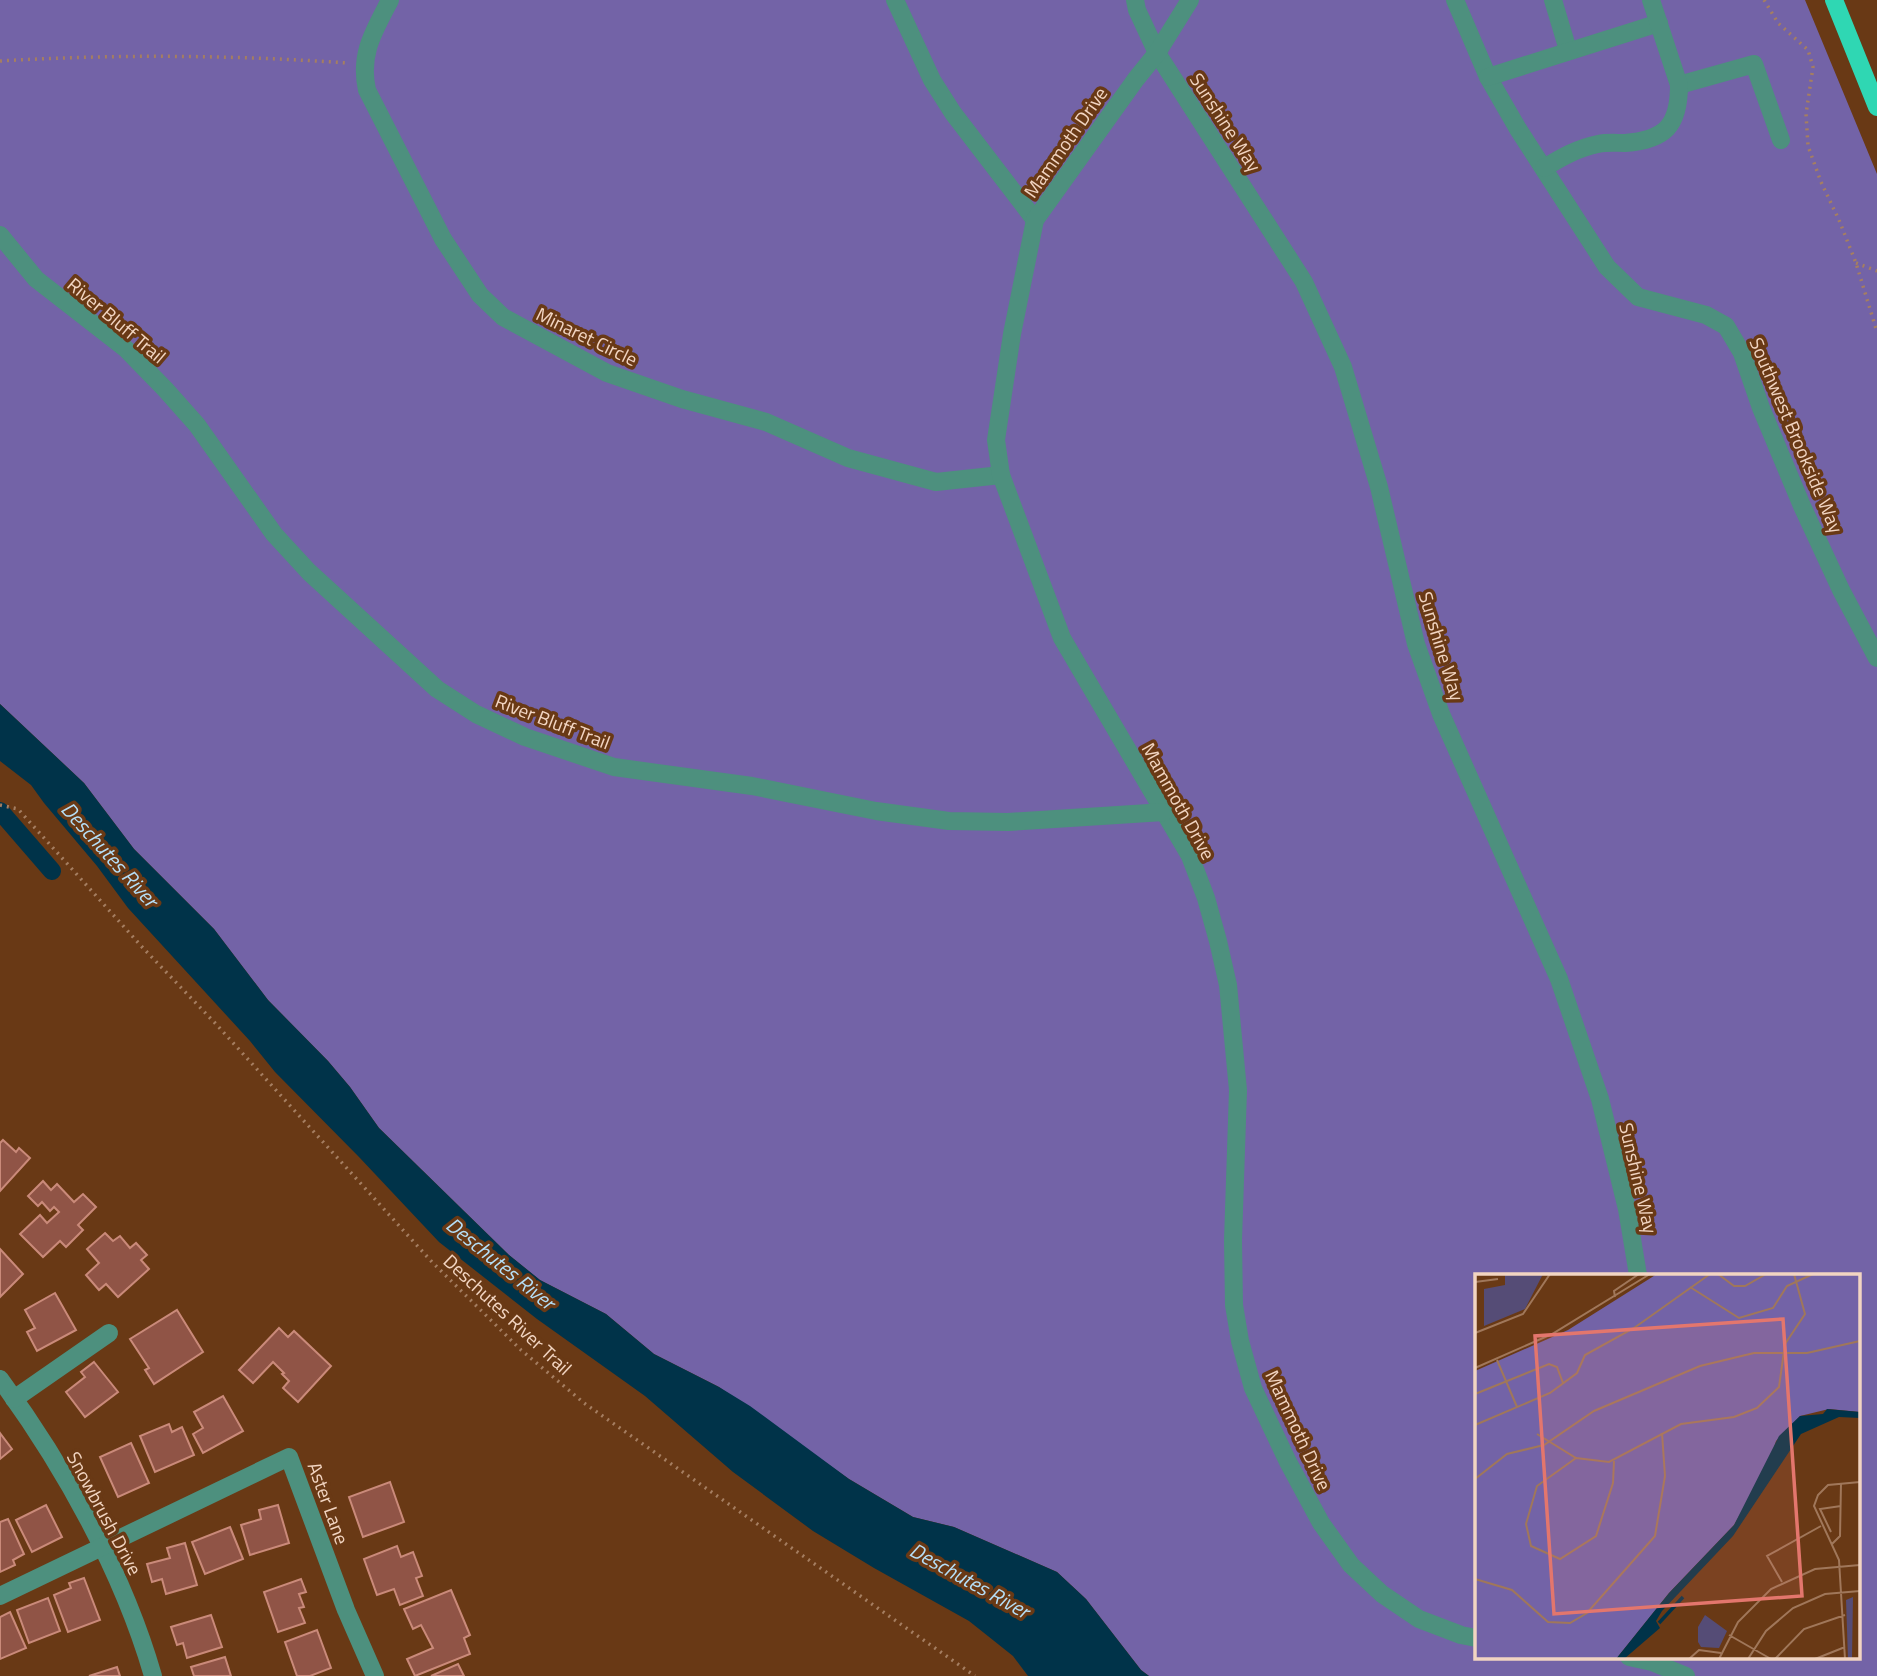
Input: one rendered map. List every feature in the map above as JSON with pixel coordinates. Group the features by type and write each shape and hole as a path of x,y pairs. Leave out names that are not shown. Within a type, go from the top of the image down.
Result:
{"main road":[{"path":"1834,0 1877,107"}],"street":[{"name":"Minaret Circle","path":"390,0 370,38 364,64 367,90 443,239 480,295 503,317 607,373 682,399 766,422 848,458 936,482 1001,475"},
{"path":"895,0 932,80 1035,220"},
{"path":"1135,0 1157,53"},
{"name":"Mammoth Drive","path":"1190,0 1157,53 1035,220 1012,334 996,440 1001,475 1062,638 1190,856 1206,898 1228,985 1238,1090 1233,1240 1234,1306 1253,1388 1287,1462 1321,1523 1351,1565 1382,1594 1419,1619 1475,1638"},
{"name":"Southwest Brookside Way","path":"1455,0 1488,77 1518,129 1607,267 1638,297 1706,315 1726,326 1742,353 1761,408 1802,506 1841,590 1877,658"},
{"path":"1553,0 1569,50"},
{"path":"1544,168 1570,152 1600,144 1646,141 1671,127 1679,99 1679,85 1651,0"},
{"path":"1488,77 1659,23"},
{"name":"Sunshine Way","path":"1157,53 1304,282 1343,367 1380,487 1420,656 1441,714 1559,979 1600,1099 1628,1209 1638,1274"},
{"path":"1679,85 1754,64 1782,140"},
{"name":"River Bluff Trail","path":"0,235 36,279 126,349 165,388 197,425 274,534 309,572 437,689 476,714 525,737 614,767 752,786 876,811 949,821 1008,821 1164,811"},
{"path":"14,1399 109,1333"},
{"name":"Snowbrush Drive","path":"1,1381 61,1472 103,1547 128,1605 153,1676"},
{"name":"Aster Lane","path":"103,1547 289,1457 346,1610 375,1676"},
{"path":"0,1596 103,1547"},
{"path":"1632,1658 1685,1676"}],"path":[{"path":"1764,0 1778,23 1808,50 1813,67 1806,114 1808,146 1856,263 1877,332"},
{"path":"0,61 168,55 266,57 364,64"},
{"path":"1856,263 1877,271"},
{"name":"Deschutes River Trail","path":"1,805 18,809 432,1262 521,1350 584,1403 975,1676"}],"shaded area":[{"path":"0,0 1805,0 1877,174 1877,1676 1149,1676 1141,1670 1086,1599 1057,1572 954,1527 913,1517 849,1479 719,1387 654,1354 606,1314 540,1280 509,1255 379,1128 350,1087 268,1000 214,929 134,849 84,783 0,704"}],"water":[{"name":"Deschutes River","path":"0,704 84,783 134,849 214,929 268,1000 350,1087 379,1128 509,1255 540,1280 606,1314 654,1354 750,1406 849,1479 913,1517 954,1527 1057,1572 1086,1599 1141,1670 1149,1676 1028,1676 1013,1656 969,1621 813,1531 733,1472 645,1396 537,1319 439,1242 275,1072 128,908 31,785 0,761"}],"building":[{"path":"3,1140 16,1152 19,1148 30,1158 0,1191 0,1143"},
{"path":"43,1181 51,1190 57,1184 74,1202 83,1194 96,1207 78,1225 83,1230 66,1247 60,1241 43,1257 20,1234 40,1215 47,1223 59,1212 54,1207 50,1211 42,1202 38,1206 28,1196"},
{"path":"105,1233 113,1241 120,1236 130,1248 136,1243 147,1255 141,1260 149,1269 118,1297 106,1284 99,1290 86,1275 99,1263 87,1249"},
{"path":"0,1249 23,1274 0,1297"},
{"path":"55,1293 76,1330 37,1351 27,1332 35,1328 25,1310"},
{"path":"177,1310 203,1352 154,1384 145,1370 149,1368 130,1339"},
{"path":"279,1328 288,1337 294,1331 331,1366 298,1402 283,1388 289,1381 273,1362 253,1383 239,1370"},
{"path":"94,1362 118,1392 85,1417 66,1392 85,1377 81,1372"},
{"path":"223,1396 243,1431 203,1453 193,1434 203,1428 194,1412"},
{"path":"169,1424 172,1432 182,1427 194,1455 155,1472 140,1436"},
{"path":"0,1433 12,1449 0,1459"},
{"path":"131,1443 149,1483 118,1497 100,1457"},
{"path":"390,1482 404,1522 363,1537 349,1497"},
{"path":"46,1505 62,1537 32,1552 16,1520"},
{"path":"278,1505 289,1543 250,1555 241,1525 261,1519 259,1510"},
{"path":"8,1519 24,1554 13,1560 15,1565 0,1572 0,1522"},
{"path":"230,1527 243,1559 205,1574 192,1542"},
{"path":"185,1543 197,1585 166,1594 162,1579 152,1582 147,1564 170,1558 167,1548"},
{"path":"397,1546 401,1557 413,1552 422,1576 416,1578 423,1596 400,1605 394,1589 377,1595 364,1559"},
{"path":"84,1578 100,1620 68,1632 54,1595 71,1588 69,1583"},
{"path":"301,1579 306,1592 299,1594 304,1607 299,1608 305,1623 278,1632 264,1592"},
{"path":"451,1590 470,1635 464,1638 470,1654 415,1676 407,1659 433,1648 421,1625 413,1629 404,1609"},
{"path":"48,1598 60,1631 29,1643 17,1610"},
{"path":"10,1612 26,1648 0,1659 0,1617"},
{"path":"211,1615 222,1647 187,1658 183,1643 177,1645 171,1627"},
{"path":"317,1630 331,1668 310,1676 297,1676 285,1642"},
{"path":"225,1657 231,1676 194,1676 191,1667"},
{"path":"458,1664 464,1676 431,1676"},
{"path":"117,1667 120,1676 89,1676"}],"waterway":[{"path":"0,811 52,871"}]}
